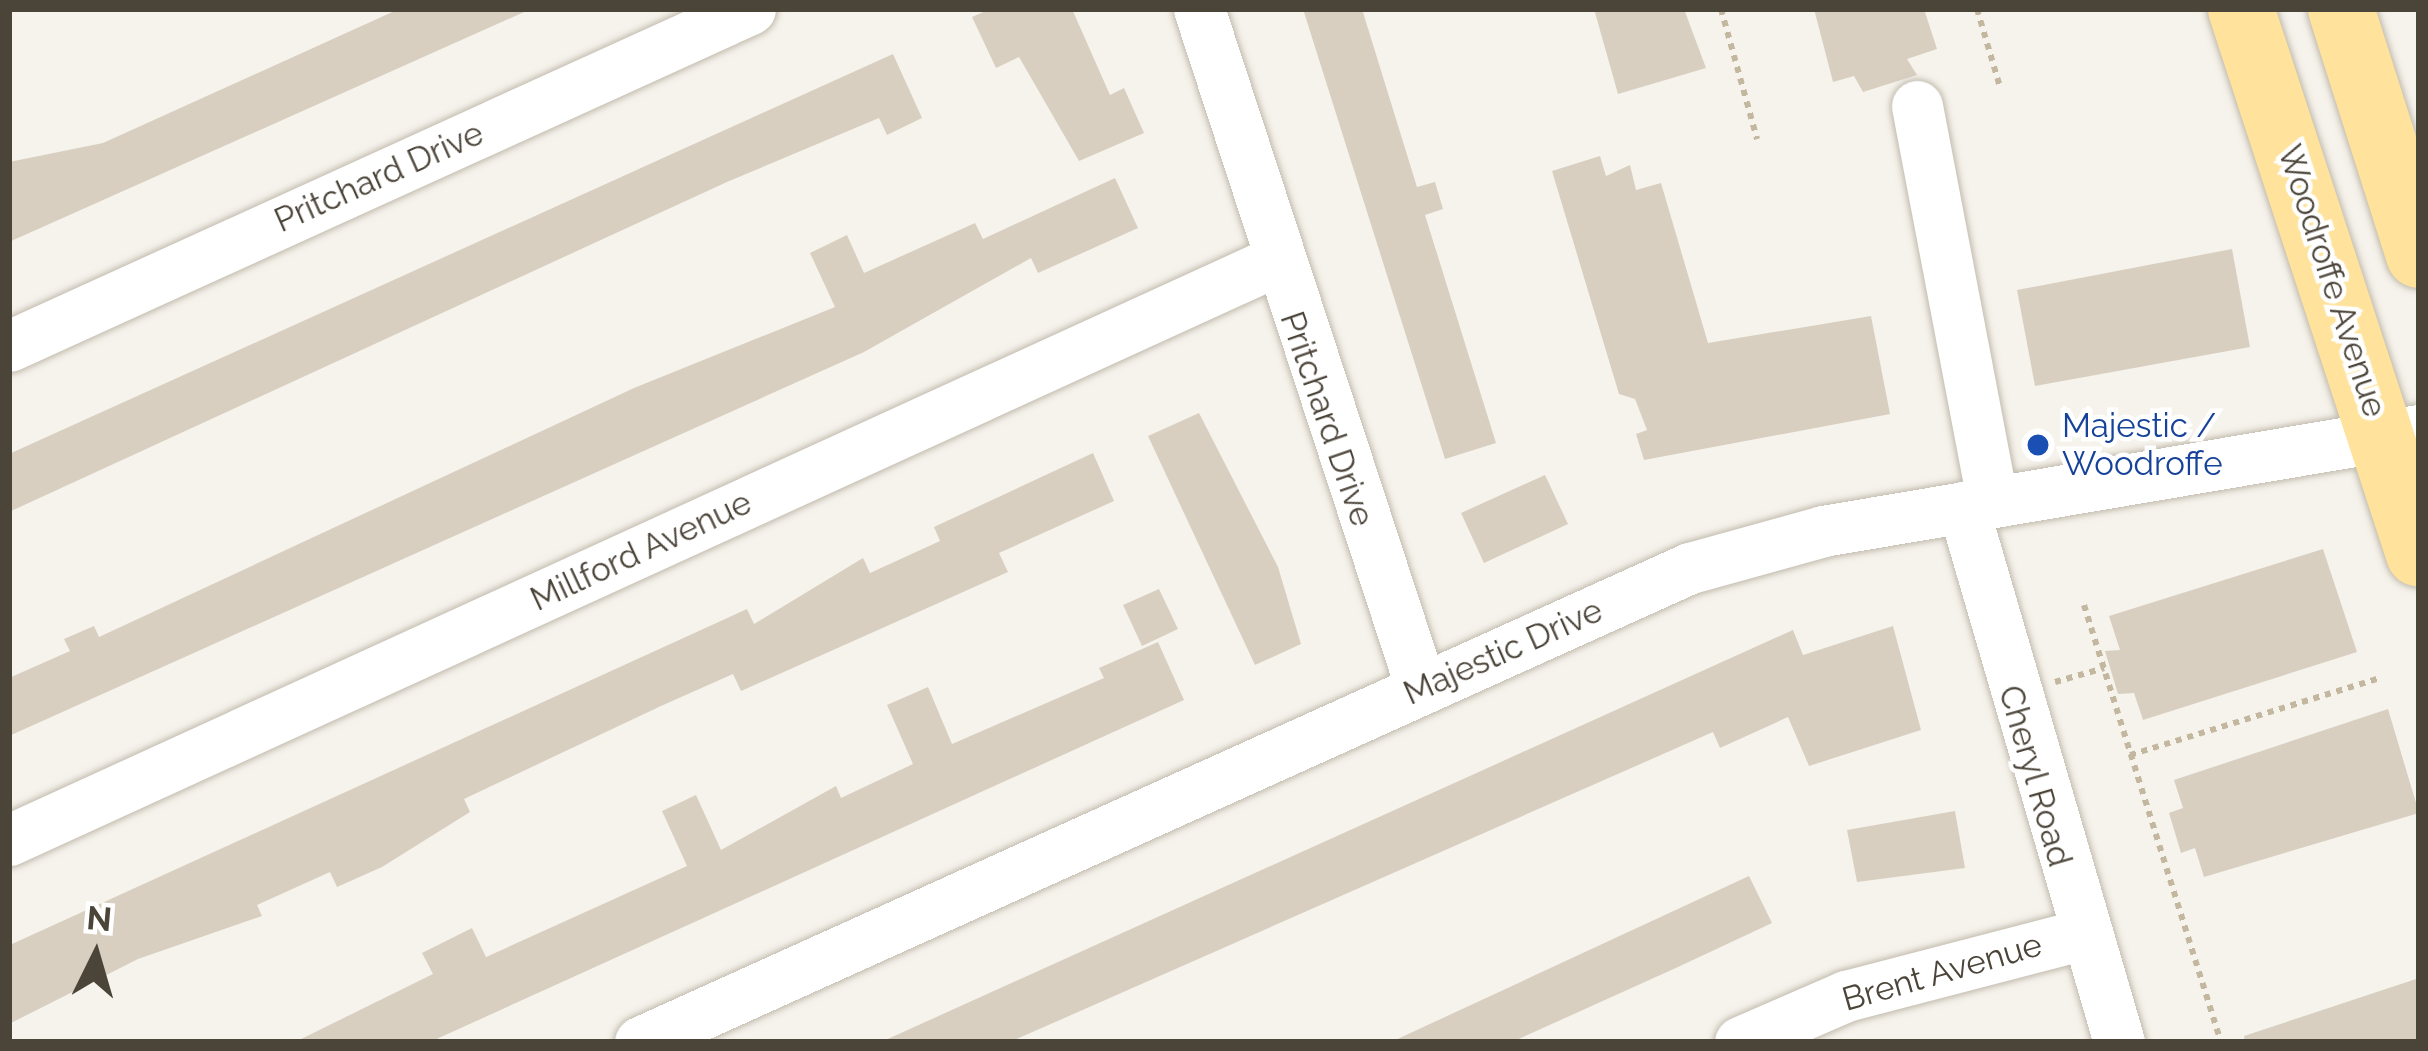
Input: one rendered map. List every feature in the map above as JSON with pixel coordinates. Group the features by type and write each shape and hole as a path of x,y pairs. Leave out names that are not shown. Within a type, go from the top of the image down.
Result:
{"main road":[{"name":"Woodroffe Avenue","path":"2241,9 2401,433 2419,554"},
{"path":"2341,9 2419,255"}],"street":[{"name":"Pritchard Drive","path":"9,346 750,9"},
{"name":"Pritchard Drive","path":"1199,9 1273,262 1420,688"},
{"name":"Cheryl Road","path":"1917,106 1978,504 2080,935 2119,1042"},
{"name":"Millford Avenue","path":"9,840 1273,262"},
{"name":"Majestic Drive","path":"640,1042 1690,568 1978,504 2401,433"},
{"name":"Brent Avenue","path":"1740,1042 1846,996 2080,935"}],"path":[{"path":"1721,9 1757,139"},
{"path":"1977,9 2000,87"},
{"path":"2084,605 2221,1042"},
{"path":"2130,755 2380,678"}],"building":[{"path":"399,9 531,9 9,242 9,162 103,143"},
{"path":"990,9 1072,9 1110,95 1124,88 1144,133 1079,161 1019,57 996,68 972,17"},
{"path":"1303,9 1362,9 1417,187 1435,182 1443,209 1425,215 1496,443 1445,459"},
{"path":"1594,9 1684,9 1706,68 1618,94"},
{"path":"1814,9 1924,9 1937,49 1907,59 1917,75 1863,92 1854,76 1833,82"},
{"path":"893,54 922,118 887,135 879,118 727,182 9,512 9,454"},
{"path":"1600,156 1606,176 1630,165 1636,190 1661,183 1708,343 1871,316 1890,414 1644,460 1636,434 1647,430 1635,399 1619,394 1552,171"},
{"path":"1115,178 1138,228 1038,273 1031,258 864,352 9,736 9,678 70,651 64,639 94,626 99,637 634,388 835,307 810,253 847,235 864,273 975,223 983,239"},
{"path":"2232,249 2250,347 2035,386 2017,290"},
{"path":"1199,413 1278,567 1301,644 1255,665 1148,436"},
{"path":"1093,453 1114,501 999,553 1008,572 741,691 733,674 661,706 464,799 470,812 382,867 337,887 330,872 257,905 262,916 138,959 9,1024 12,944 747,609 754,624 863,558 870,573 940,541 934,527"},
{"path":"1545,475 1568,524 1484,563 1461,513"},
{"path":"2323,549 2357,652 2143,720 2134,693 2118,694 2105,651 2120,650 2109,616"},
{"path":"1159,589 1178,629 1142,646 1123,605"},
{"path":"1893,626 1921,730 1809,766 1788,717 1720,748 1713,732 1010,1042 881,1042 1793,630 1803,655"},
{"path":"1158,642 1184,700 430,1042 295,1042 433,974 422,953 472,928 486,957 687,866 662,811 696,795 721,850 836,786 841,798 913,764 887,705 928,687 952,744 1104,678 1099,668"},
{"path":"2388,709 2419,813 2204,877 2195,848 2181,853 2169,813 2183,808 2174,780"},
{"path":"1955,811 1965,868 1857,882 1847,830"},
{"path":"1749,876 1772,923 1678,967 1512,1042 1391,1042"},
{"path":"2419,978 2419,1042 2245,1042 2244,1036"}],"place":[{"name":"Majestic / Woodroffe","path":"2038,445"}]}
